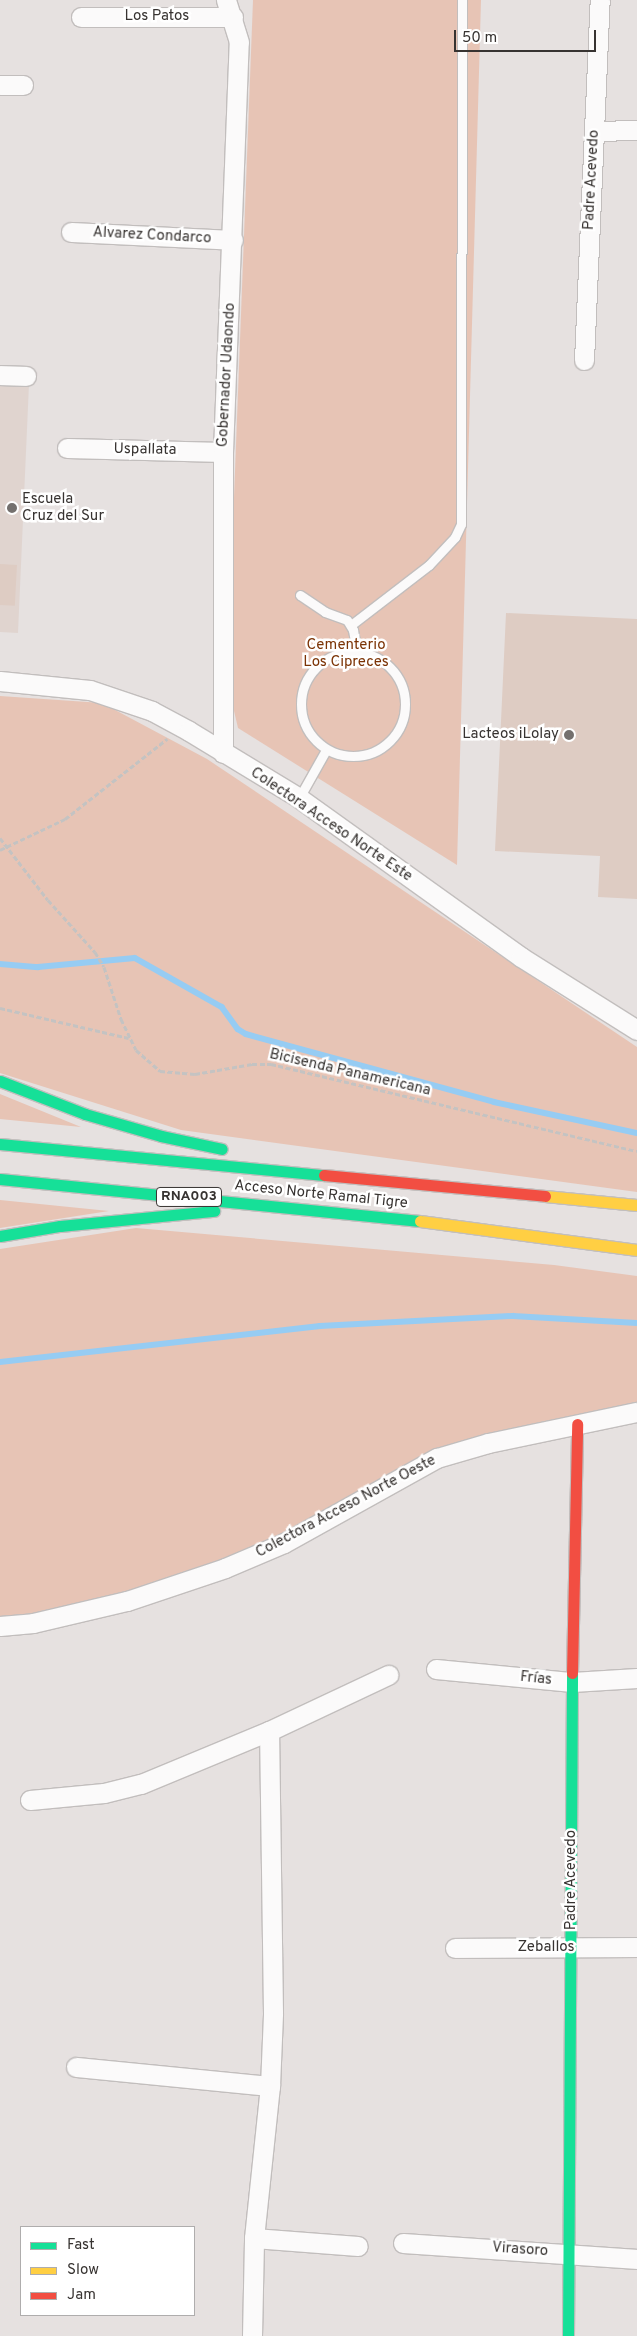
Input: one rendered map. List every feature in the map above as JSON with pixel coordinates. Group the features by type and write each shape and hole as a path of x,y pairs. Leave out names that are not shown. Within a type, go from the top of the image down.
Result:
{"main road":[{"path":"0,1081 85,1114 161,1136 236,1151"},
{"name":"Acceso Norte Ramal Tigre","path":"0,1144 359,1176 637,1205"},
{"path":"255,1155 359,1176"},
{"name":"Acceso Norte Ramal Tigre","path":"0,1179 378,1215 637,1250"},
{"path":"0,1236 60,1226 228,1210 378,1215"},
{"name":"Padre Acevedo","path":"568,2336 572,1682 578,1424"}],"street":[{"name":"Gobernador Udaondo","path":"223,753 223,452 233,240 239,42 234,17 226,0"},
{"name":"Padre Acevedo","path":"584,360 600,0"},
{"name":"Los Patos","path":"81,17 234,17"},
{"path":"0,85 23,85"},
{"path":"595,131 637,130"},
{"name":"Alvarez Condarco","path":"71,232 233,240"},
{"path":"0,375 26,376"},
{"name":"Uspallata","path":"67,448 223,452"},
{"name":"Colectora Acceso Norte Este","path":"0,681 90,690 130,702 182,727 298,798 521,957 637,1030"},
{"name":"Colectora Acceso Norte Oeste","path":"0,1626 33,1623 127,1601 225,1568 284,1543 437,1458 578,1424 637,1412"},
{"name":"Frías","path":"436,1669 572,1682 637,1678"},
{"path":"30,1800 104,1794 142,1784 269,1732 388,1675"},
{"path":"252,2336 254,2238 270,2086 273,2013 269,1732"},
{"name":"Zeballos","path":"455,1948 637,1947"},
{"path":"76,2067 270,2086"},
{"path":"254,2238 358,2246"},
{"name":"Virasoro","path":"403,2243 637,2258"}],"lane":[{"path":"351,625 429,565 455,537 461,524 462,0"},
{"path":"300,596 351,625 357,652"},
{"path":"357,652 376,656 391,667 402,683 406,701 404,720 395,737 381,750 363,756 344,757 326,750 313,739 304,723 300,706 303,689 311,673 324,660 340,653 357,652"},
{"path":"298,798 326,750"}],"path":[{"path":"0,850 72,814 182,727"},
{"name":"Bicisenda Panamericana","path":"0,838 48,900 95,952 104,967 136,1050 160,1071 195,1074 271,1064 637,1151"},
{"path":"0,1008 130,1038"}],"shaded area":[{"name":"Escuela Cruz del Sur","path":"0,383 29,384 18,633 0,632"}],"green space":[{"name":"Cementerio Los Cipreces","path":"253,0 481,0 457,865 238,728 227,681"},
{"path":"0,696 102,703 207,759 637,1047 637,1192 181,1130 0,1073"},
{"path":"0,1094 81,1127 0,1119"},
{"path":"0,1200 109,1211 0,1228"},
{"path":"136,1228 554,1265 637,1276 637,1402 433,1452 275,1542 148,1589 0,1621 0,1249"}],"building":[{"path":"0,564 17,565 15,606 0,605"},
{"name":"Lacteos iLolay","path":"506,613 637,619 637,899 598,897 600,856 495,851"}],"waterway":[{"path":"0,964 38,967 135,958 222,1007 238,1029 246,1034 494,1102 637,1133"},
{"path":"0,1362 320,1326 513,1316 637,1323"}],"traffic: fast":[{"path":"0,1081 85,1114 161,1136 222,1149"},
{"path":"0,1144 324,1175"},
{"path":"0,1179 420,1221"},
{"path":"0,1236 60,1226 214,1211"},
{"path":"568,2336 572,1673"}],"traffic: slow":[{"path":"545,1196 637,1205"},
{"path":"420,1221 637,1250"}],"traffic: jam":[{"path":"324,1175 545,1196"},
{"path":"572,1673 577,1424"}],"place":[{"name":"Escuela Cruz del Sur","path":"12,508"},
{"name":"Lacteos iLolay","path":"569,735"}]}
